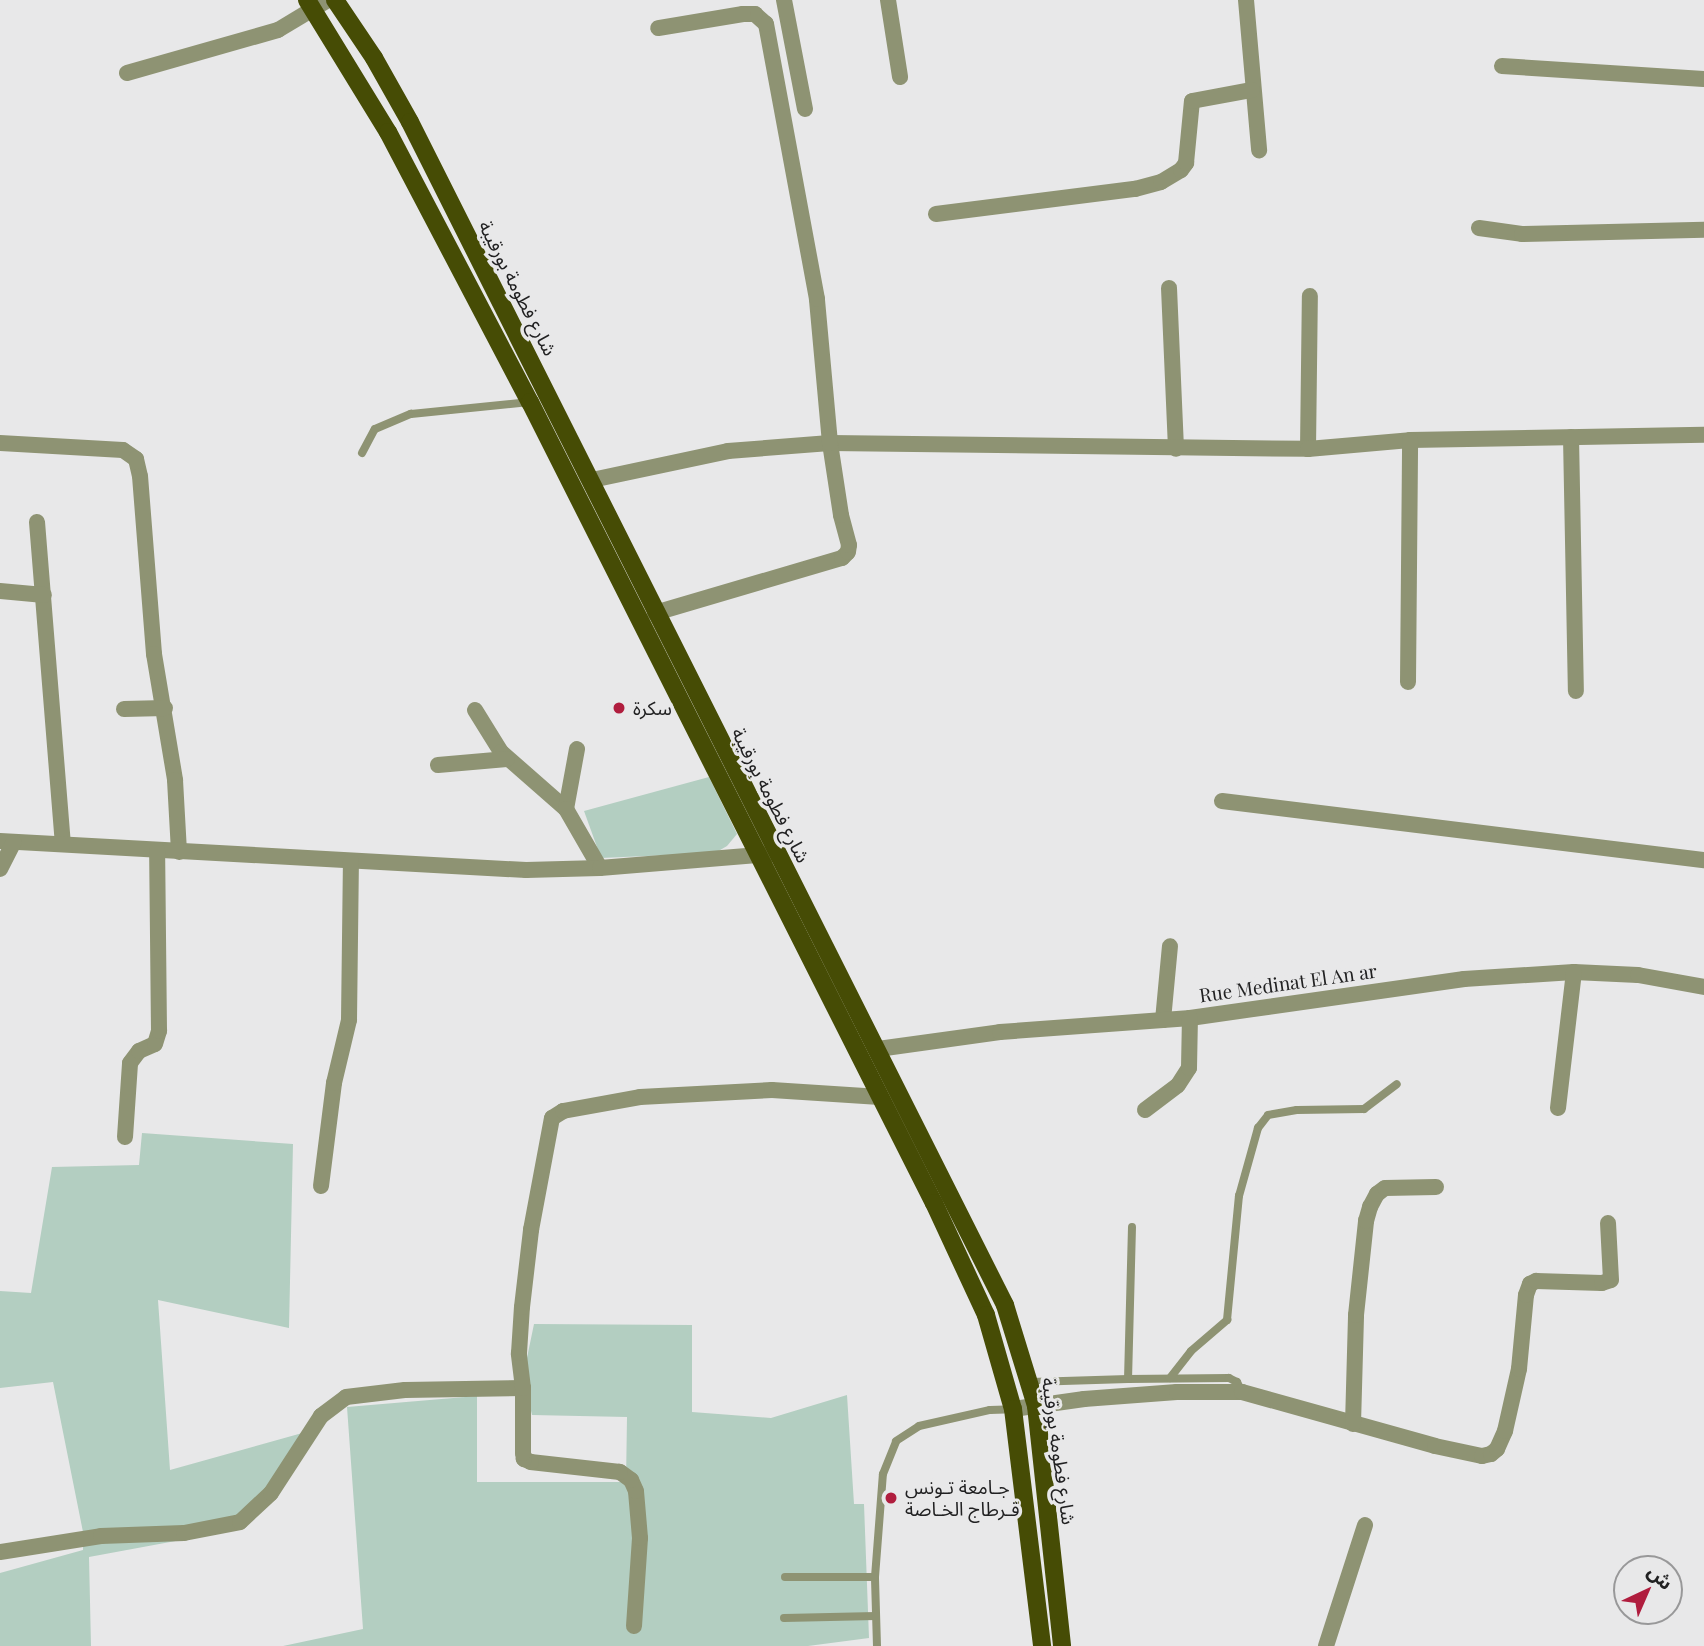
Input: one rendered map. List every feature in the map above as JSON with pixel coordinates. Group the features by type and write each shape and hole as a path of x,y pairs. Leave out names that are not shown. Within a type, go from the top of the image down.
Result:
{"main road":[{"name":"شارع فطومة بورقيبة","path":"335,0 374,58 410,122 1005,1305 1031,1382 1036,1406 1062,1646"},
{"name":"شارع فطومة بورقيبة","path":"316,3 388,132 530,402 880,1097 986,1315 1013,1409 1042,1646"}],"street":[{"path":"785,0 805,109"},
{"path":"888,0 900,77"},
{"path":"1246,0 1259,150"},
{"path":"127,73 278,30 316,3"},
{"path":"655,612 842,558 848,552 830,443 817,299 766,24 755,14 657,28"},
{"path":"1502,66 1704,79"},
{"path":"936,214 1135,188 1161,181 1181,170 1185,163 1192,102 1252,90"},
{"path":"1479,228 1522,234 1704,230"},
{"path":"1169,288 1176,449"},
{"path":"1308,449 1310,296"},
{"path":"592,480 728,451 830,443 1308,449 1410,440 1704,436"},
{"path":"1571,438 1576,691"},
{"path":"1408,681 1410,440"},
{"path":"0,443 122,450 136,459 140,476 154,654 175,780 179,852"},
{"path":"37,522 63,844"},
{"path":"0,591 44,595"},
{"path":"124,709 165,708"},
{"path":"475,710 507,759 566,809 600,868"},
{"path":"566,809 577,749"},
{"path":"438,765 507,759"},
{"path":"1222,801 1704,860"},
{"path":"0,869 7,842 526,870 600,868 777,854"},
{"path":"125,1136 130,1063 139,1051 155,1044 159,1031 156,850"},
{"path":"321,1186 334,1083 349,1020 351,861"},
{"path":"1163,1020 1170,946"},
{"path":"1558,1108 1574,972"},
{"name":"Rue Medinat El An ar","path":"877,1049 1000,1032 1190,1018 1464,979 1574,972 1638,975 1704,987"},
{"path":"1145,1110 1178,1085 1189,1068 1190,1018"},
{"path":"634,1626 640,1538 636,1491 631,1480 620,1472 524,1459 523,1388 519,1353 530,1242 550,1126 556,1114 640,1097 772,1090 880,1097"},
{"path":"1353,1424 1356,1315 1366,1221 1370,1207 1384,1188 1436,1187"},
{"path":"1013,1409 1164,1393 1242,1392 1353,1424 1482,1456 1497,1450 1506,1431 1519,1369 1526,1295 1531,1284 1536,1281 1602,1283 1611,1280 1608,1223"},
{"path":"0,1552 101,1536 195,1532 240,1522 257,1509 271,1493 321,1416 346,1397 405,1390 523,1388"},
{"path":"1326,1646 1365,1525"}],"lane":[{"path":"362,453 375,429 411,414 530,402"},
{"path":"1170,1378 1191,1351 1227,1320 1239,1196 1258,1128 1268,1115 1297,1110 1364,1109 1397,1084"},
{"path":"1128,1379 1132,1227"},
{"path":"1031,1382 1230,1378 1237,1382 1242,1392"},
{"path":"877,1646 875,1577 883,1474 895,1441 919,1426 990,1410 1013,1409"},
{"path":"785,1577 875,1577"},
{"path":"784,1618 876,1616"}],"green space":[{"path":"709,777 737,834 727,846 715,853 601,858 584,811"},
{"path":"142,1133 293,1144 289,1328 158,1300 170,1470 313,1430 284,1482 208,1535 89,1557 91,1646 0,1646 0,1573 83,1550 83,1532 53,1382 0,1388 0,1291 31,1293 52,1167 139,1165"},
{"path":"534,1324 692,1325 692,1412 771,1418 847,1395 854,1504 864,1504 869,1638 808,1646 283,1646 363,1629 347,1407 477,1396 477,1482 626,1482 627,1417 532,1415 523,1377"}],"place":[{"name":"سكرة","path":"619,708"},
{"name":"جـامعة تـونس قـرطاج الخـاصة","path":"891,1498"}]}
